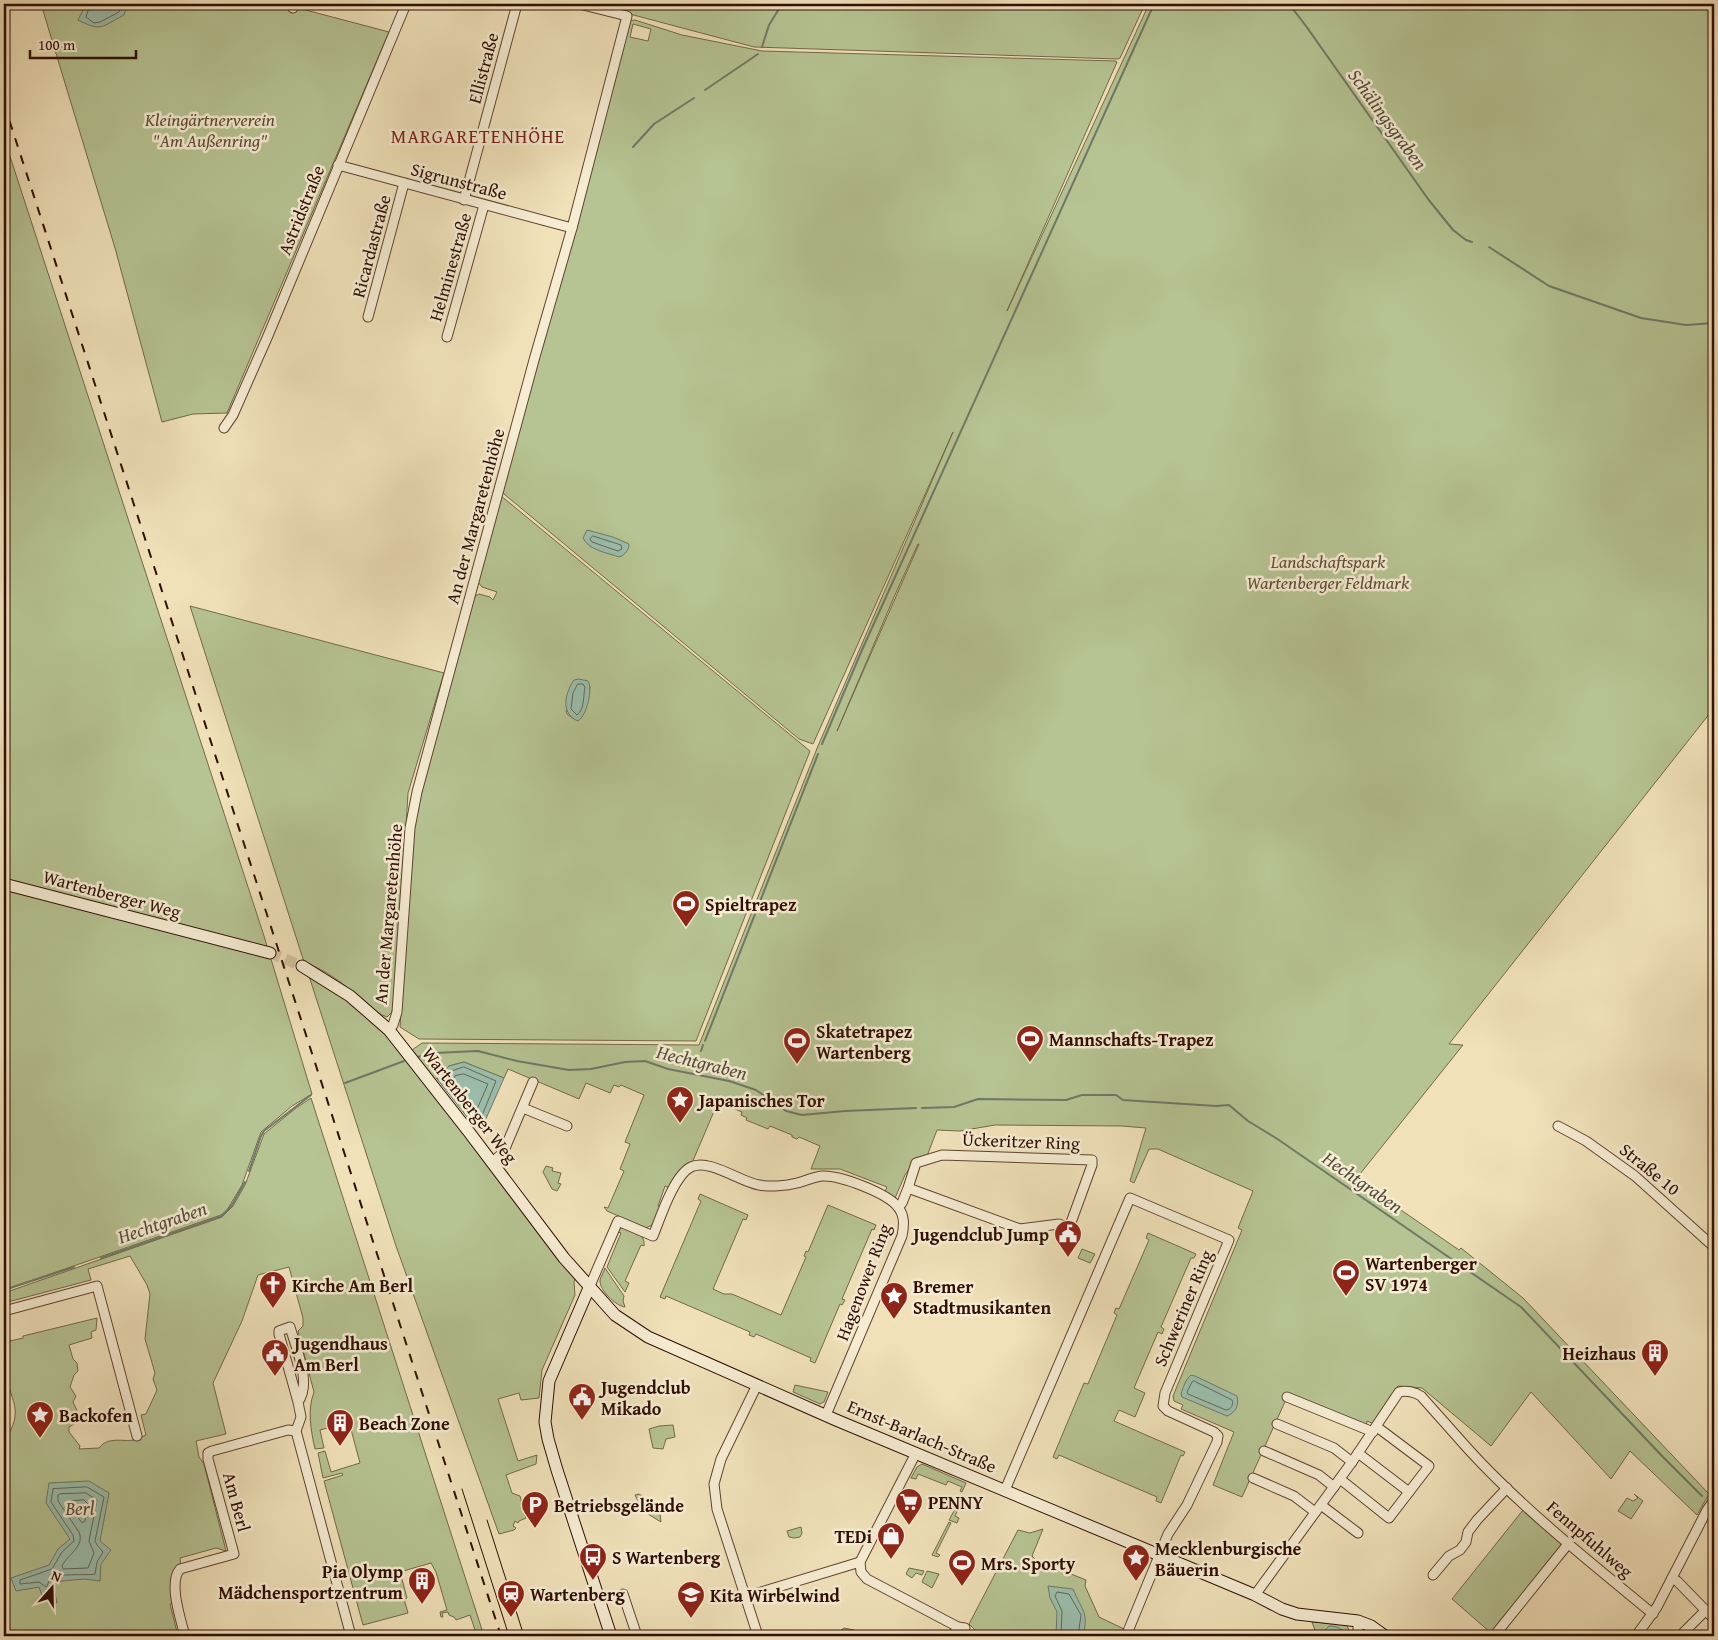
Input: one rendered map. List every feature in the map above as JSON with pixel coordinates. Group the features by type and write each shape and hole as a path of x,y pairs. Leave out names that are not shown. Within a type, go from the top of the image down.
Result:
{"main road":[{"name":"Wartenberger Weg","path":"4,884 270,954"},
{"name":"Wartenberger Weg","path":"302,966 350,996 389,1030 589,1288"},
{"name":"Ernst-Barlach-Straße","path":"589,1288 615,1315 648,1337 826,1415 1255,1594 1282,1609 1297,1614 1358,1621"},
{"path":"589,1288 551,1375 545,1422 546,1434 557,1470 611,1636"},
{"path":"1358,1621 1371,1626 1385,1636"}],"street":[{"name":"Astridstraße","path":"224,428 233,415 267,338 406,4"},
{"name":"Ellistraße","path":"464,200 517,4"},
{"name":"An der Margaretenhöhe","path":"389,1030 393,1025 397,1012 410,828 416,792 572,228 627,16 579,4"},
{"name":"Sigrunstraße","path":"338,165 572,228"},
{"name":"Ricardastraße","path":"368,317 404,184"},
{"name":"Helminestraße","path":"447,337 484,205"},
{"path":"492,1162 504,1153 533,1082"},
{"path":"523,1108 567,1126"},
{"name":"Straße 10","path":"1558,1126 1586,1140 1635,1176 1714,1247"},
{"name":"Ückeritzer Ring","path":"898,1207 902,1203 916,1163 942,1155 1092,1160 1092,1165 1069,1228 1060,1224 1020,1229 908,1188"},
{"name":"Hagenower Ring","path":"589,1288 618,1221 652,1236 677,1181 691,1167 706,1165 758,1185 794,1184 824,1176 840,1178 888,1198 898,1207 903,1216 902,1236 826,1415"},
{"name":"Schweriner Ring","path":"1005,1490 1130,1198 1229,1240 1164,1393 1163,1406 1168,1411 1214,1432 1218,1436 1217,1442 1192,1497 1168,1534 1159,1555"},
{"path":"4,1311 97,1286 137,1436"},
{"path":"298,1402 304,1394 304,1379 290,1327 279,1331 298,1402 300,1417 296,1431 351,1636"},
{"path":"757,1385 722,1459 714,1484 717,1509 758,1636"},
{"name":"Fennpfuhlweg","path":"1255,1594 1375,1430 1399,1392 1415,1392 1421,1396 1470,1451 1507,1488 1568,1544 1653,1614"},
{"path":"1264,1451 1337,1483 1389,1518 1428,1466 1375,1430 1287,1397"},
{"path":"1277,1424 1334,1448 1352,1462"},
{"name":"Am Berl","path":"185,1636 177,1606 176,1574 180,1569 234,1554 208,1454 212,1450 288,1430 296,1431"},
{"path":"916,1453 860,1562 861,1572 867,1579 961,1627 953,1636"},
{"path":"1358,1453 1409,1492"},
{"path":"1253,1478 1294,1496 1358,1534"},
{"path":"1433,1575 1449,1556 1460,1550 1466,1542 1468,1532 1507,1488"},
{"path":"1636,1636 1653,1614 1714,1500"},
{"path":"1494,1636 1568,1544"},
{"path":"1126,1636 1159,1555"},
{"path":"745,1597 860,1562"},
{"path":"1672,1578 1714,1619"},
{"path":"623,1594 637,1636"},
{"path":"1680,1636 1706,1610"},
{"path":"1358,1621 1358,1636"}],"green space":[{"name":"Kleingärtnerverein \"Am Außenring\"","path":"41,4 283,4 389,32 227,413 193,414 162,422 115,248"},
{"path":"592,4 1145,4 1118,59 754,47"},
{"name":"Landschaftspark Wartenberger Feldmark","path":"1149,4 1714,4 1714,708 1449,1044 1463,1045 1356,1179 1459,1250 1461,1248 1523,1298 1709,1494 1697,1515 1630,1451 1611,1479 1531,1392 1491,1446 1422,1388 1398,1386 1374,1424 1367,1421 1366,1428 1288,1395 1242,1497 1213,1485 1234,1432 1181,1409 1183,1405 1174,1401 1173,1396 1242,1230 1238,1228 1253,1191 1158,1149 1149,1149 1134,1183 1130,1181 1146,1128 1122,1126 995,1125 960,1131 937,1130 927,1156 915,1158 895,1198 885,1192 887,1187 840,1169 811,1169 820,1146 799,1137 797,1139 792,1137 792,1135 770,1126 768,1129 746,1120 747,1118 741,1115 742,1112 718,1102 692,1163 682,1168 674,1177 669,1188 665,1186 658,1206 661,1207 654,1224 646,1228 607,1211 604,1207 608,1208 624,1171 620,1169 630,1144 625,1142 644,1095 621,1085 619,1087 614,1085 610,1093 586,1083 579,1099 508,1069 504,1078 464,1062 449,1066 435,1080 412,1050 422,1043 699,1045 818,746 953,432 813,744 799,739 504,494 502,490 628,21 635,20 682,35 762,51 1116,61 1007,311","holes":["633,24 651,29 648,41 630,37","919,544 837,731 894,597"]},
{"path":"4,138 264,936 312,1094 292,1106 261,1132 242,1185 227,1210 221,1215 4,1290"},
{"path":"500,495 810,751 696,1041 419,1039 400,1027 413,836 417,810 473,597 479,594 490,597 493,600 497,592 482,587 478,582","holes":["590,686 589,692 574,719 567,714 566,710"]},
{"path":"190,606 444,673 408,793 396,991 392,1012 387,1017 372,1008 333,977 304,962"},
{"path":"309,976 353,1004 391,1038 575,1279 575,1295 542,1370 539,1398 521,1400 519,1393 498,1399 518,1461 537,1455 536,1464 506,1475 512,1493 520,1496 526,1518 518,1523 515,1521 513,1526 516,1528 514,1530 499,1534 396,1246"},
{"path":"311,1098 484,1636 477,1636 470,1615 456,1620 448,1612 442,1613 443,1617 441,1617 440,1612 447,1610 436,1572 431,1563 400,1572 407,1598 404,1599 408,1613 363,1625 324,1481 343,1475 342,1473 323,1478 318,1453 325,1451 331,1472 360,1463 349,1422 320,1430 324,1448 315,1449 310,1413 314,1392 298,1331 303,1326 303,1318 289,1267 258,1275 242,1321 213,1383 226,1434 196,1441 199,1457 204,1464 226,1551 216,1548 180,1558 181,1566 174,1603 170,1604 178,1636 4,1636 4,1441 14,1421 15,1405 4,1369 4,1341 23,1338 23,1336 97,1318 96,1330 91,1332 92,1338 69,1345 73,1359 77,1363 78,1371 74,1375 70,1387 76,1396 73,1402 80,1417 78,1422 69,1427 69,1432 80,1446 79,1449 99,1448 107,1442 134,1440 146,1435 141,1415 146,1414 157,1390 153,1379 155,1373 145,1339 150,1294 147,1285 130,1256 88,1269 91,1280 4,1303 4,1293 222,1217 233,1206 245,1185 264,1134"},
{"path":"546,1166 553,1168 552,1171 561,1173 558,1183 561,1184 557,1191 552,1189 543,1172"},
{"path":"700,1194 748,1215 746,1220 743,1219 713,1289 724,1294 732,1294 781,1315 806,1257 804,1256 806,1251 808,1252 828,1205 876,1225 874,1230 872,1229 842,1299 845,1300 842,1305 840,1304 815,1363 810,1361 811,1358 756,1334 754,1337 749,1335 750,1332 666,1296 665,1299 660,1297 701,1201 698,1199"},
{"path":"620,1228 629,1229 637,1233 643,1238 644,1242 644,1246 641,1245 625,1281 629,1283 625,1292 607,1267 621,1233 618,1232"},
{"path":"1148,1233 1196,1254 1194,1258 1191,1258 1161,1327 1164,1329 1162,1334 1158,1332 1134,1388 1145,1393 1135,1417 1119,1410 1114,1421 1185,1452 1183,1456 1181,1455 1161,1503 1156,1501 1157,1497 1059,1455 1057,1459 1053,1457 1084,1383 1088,1384 1117,1315 1114,1313 1116,1308 1119,1309 1149,1240 1146,1238"},
{"path":"1082,1249 1095,1254 1090,1263 1078,1258"},
{"path":"605,1268 624,1296 625,1307 613,1301 602,1288 600,1280"},
{"path":"795,1385 828,1392 824,1402 820,1404 793,1392"},
{"path":"673,1425 675,1437 666,1439 663,1449 653,1448 649,1429"},
{"path":"922,1464 966,1483 962,1492 960,1491 962,1487 948,1481 946,1485 918,1474 916,1479 911,1478 917,1467"},
{"path":"639,1494 659,1506 661,1522 643,1511 635,1495"},
{"path":"1634,1494 1643,1501 1631,1519 1618,1511 1627,1498 1633,1501 1638,1498"},
{"path":"960,1500 966,1505 961,1503 955,1516 959,1518 957,1523 949,1520"},
{"path":"1523,1510 1561,1542 1561,1546 1491,1633 1452,1599"},
{"path":"949,1522 951,1523 936,1553 940,1555 938,1557 932,1555"},
{"path":"801,1527 802,1533 800,1537 789,1537 787,1531"},
{"path":"1043,1529 1032,1556 1036,1560 1086,1580 1085,1586 1099,1617 1124,1629 1121,1636 977,1636 976,1631 969,1624 1018,1530 1030,1533"},
{"path":"909,1568 924,1571 922,1575 916,1573 912,1578 906,1574"},
{"path":"927,1571 939,1574 932,1588 922,1582"},
{"path":"1312,1622 1346,1624 1352,1636 1317,1636"},
{"path":"844,1628 863,1633 863,1636 839,1636 840,1631"}],"water":[{"path":"86,4 128,4 124,15 106,25 97,27 78,20"},
{"path":"587,530 613,537 629,544 627,550 619,557 594,548 583,538"},
{"path":"574,680 588,681 590,690 586,708 578,721 572,718 566,708 566,703 571,685"},
{"path":"464,1062 504,1078 485,1121 475,1127 437,1079 449,1066"},
{"path":"1191,1375 1237,1396 1238,1403 1235,1411 1227,1416 1182,1397 1184,1384"},
{"name":"Berl","path":"89,1481 109,1493 100,1541 111,1550 101,1564 100,1581 84,1579 53,1582 57,1603 44,1601 39,1587 16,1591 11,1578 49,1565 58,1549 70,1539 46,1503 49,1483"},
{"path":"1048,1586 1073,1589 1085,1616 1083,1636 1056,1636 1057,1612 1050,1598"},
{"path":"1329,1626 1340,1628 1347,1636 1324,1636"}],"waterway":[{"path":"762,47 769,25 782,4"},
{"path":"822,744 862,650 1154,4"},
{"name":"Schälingsgraben","path":"1289,4 1428,199 1453,230 1466,240 1472,242"},
{"path":"705,90 758,54"},
{"path":"633,147 654,124 694,98"},
{"name":"Schälingsgraben","path":"1489,247 1549,286 1641,318 1686,325 1714,323"},
{"path":"705,1041 818,754"},
{"path":"701,1051 703,1045"},
{"name":"Hechtgraben","path":"417,1057 434,1053 478,1051 517,1061 569,1070 591,1069 625,1062 645,1061 668,1069 729,1081 756,1090 786,1111 802,1115 916,1108"},
{"name":"Hechtgraben","path":"345,1083 404,1061"},
{"name":"Hechtgraben","path":"249,1171 264,1131 311,1095"},
{"name":"Hechtgraben","path":"922,1108 954,1107 978,1099 1066,1100 1082,1095 1116,1095 1123,1100 1216,1106 1229,1105 1248,1121 1276,1138 1521,1307 1702,1496"},
{"name":"Hechtgraben","path":"101,1258 222,1216 232,1205 245,1182"},
{"name":"Hechtgraben","path":"4,1290 74,1267"}],"tunnel":[{"path":"270,953 302,966"}],"tram line":[{"path":"462,1489 509,1636"},
{"path":"487,1520 524,1636"}],"railway":[{"path":"4,104 501,1636"}],"place":[{"name":"Spieltrapez","path":"686,928"},
{"name":"Mannschafts-Trapez","path":"1030,1063"},
{"name":"Skatetrapez Wartenberg","path":"797,1065"},
{"name":"Japanisches Tor","path":"680,1124"},
{"name":"Jugendclub Jump","path":"1068,1258"},
{"name":"Wartenberger SV 1974","path":"1346,1297"},
{"name":"Kirche Am Berl","path":"273,1309"},
{"name":"Bremer Stadtmusikanten","path":"894,1320"},
{"name":"Jugendhaus Am Berl","path":"275,1377"},
{"name":"Heizhaus","path":"1655,1377"},
{"name":"Jugendclub Mikado","path":"582,1421"},
{"name":"Backofen","path":"40,1439"},
{"name":"Beach Zone","path":"340,1447"},
{"name":"PENNY","path":"909,1526"},
{"name":"Betriebsgelände","path":"535,1529"},
{"name":"TEDi","path":"891,1560"},
{"name":"S Wartenberg","path":"593,1581"},
{"name":"Mecklenburgische Bäuerin","path":"1136,1582"},
{"name":"Mrs. Sporty","path":"962,1587"},
{"name":"Pia Olymp Mädchensportzentrum","path":"422,1605"},
{"name":"Wartenberg","path":"511,1618"},
{"name":"Kita Wirbelwind","path":"691,1619"}],"district":[{"name":"MARGARETENHÖHE","path":"478,136"}]}
